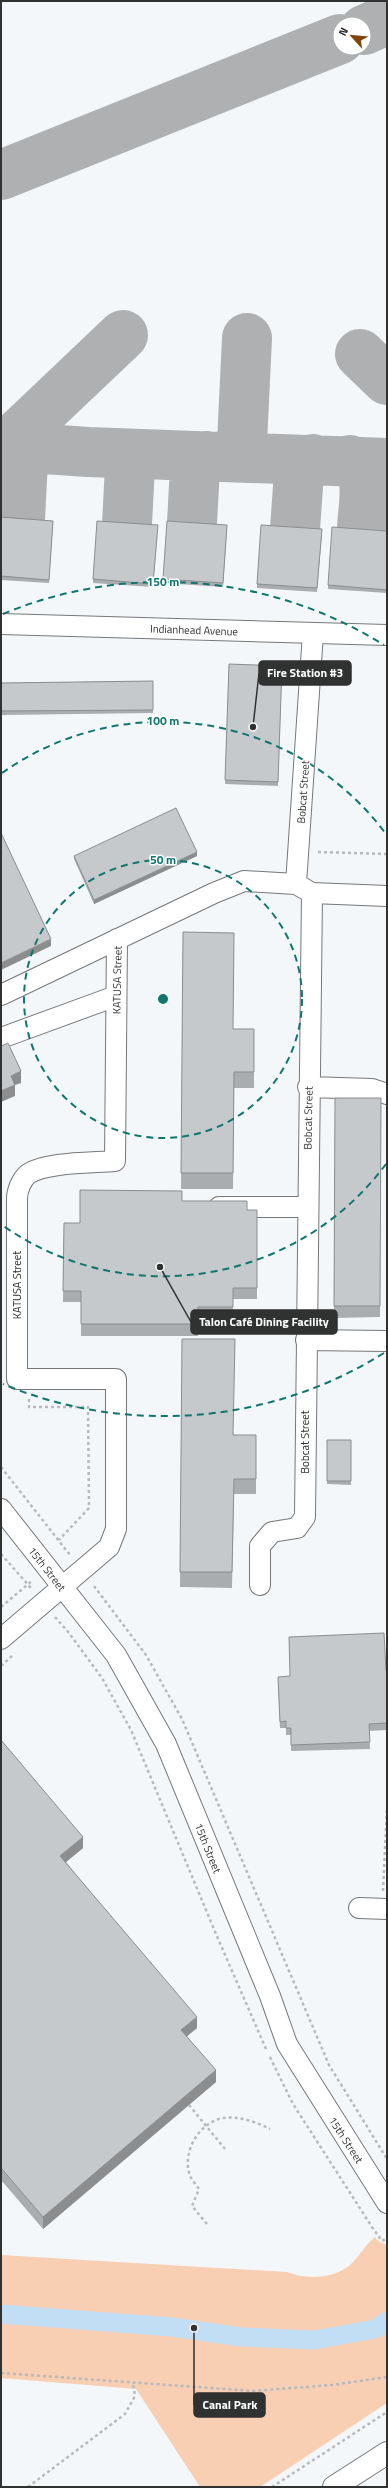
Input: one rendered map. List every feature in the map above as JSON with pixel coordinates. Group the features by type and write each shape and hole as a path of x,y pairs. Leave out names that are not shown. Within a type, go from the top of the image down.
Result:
{"main road":[{"path":"334,2487 387,2453"}],"street":[{"name":"Indianhead Avenue","path":"1,624 387,635"},
{"name":"Bobcat Street","path":"260,1585 260,1546 272,1532 297,1528 305,1517 308,1087 304,889 298,851 313,633"},
{"path":"1,995 214,893 244,882 387,896"},
{"name":"KATUSA Street","path":"29,1379 17,1379 17,1191 27,1175 41,1168 115,1162 116,996 118,939"},
{"path":"1,1038 116,996"},
{"path":"308,1087 372,1089 387,1094"},
{"path":"197,1207 307,1207"},
{"path":"306,1340 387,1341"},
{"path":"1,1639 109,1547 116,1529 116,1379 29,1379"},
{"name":"15th Street","path":"1,1509 116,1655 166,1744 270,1996 287,2044 387,2203"},
{"path":"359,1908 384,1909"}],"path":[{"path":"298,851 387,854"},
{"path":"29,1379 29,1407 88,1407 89,1508 59,1540"},
{"path":"1,1554 70,1633 102,1678 131,1730 216,1934 287,2091 382,2241 387,2242"},
{"path":"384,1909 387,1807"},
{"path":"189,2104 225,2149"},
{"path":"207,2224 192,2206 199,2189 190,2176 187,2156 196,2136 206,2126 220,2119 238,2118 270,2129"},
{"path":"382,2241 387,2238"},
{"path":"1,2373 133,2384 254,2390 332,2385 387,2377"},
{"path":"28,2487 125,2414 135,2396 133,2384"},
{"path":"272,2487 387,2412"}],"shaded area":[{"path":"375,2237 378,2241 387,2245 387,2403 260,2487 200,2487 136,2389 1,2378 1,2255 287,2272 295,2275 312,2277 330,2275 345,2268 352,2263 368,2243"}],"building":[{"path":"1,517 53,521 49,580 1,576"},
{"path":"97,521 158,525 153,584 93,579"},
{"path":"167,521 227,525 223,583 163,579"},
{"path":"261,525 322,529 317,588 257,584"},
{"path":"332,527 387,531 387,590 328,585"},
{"path":"229,664 282,666 278,782 225,780"},
{"path":"153,681 153,710 1,711 1,683"},
{"path":"176,808 197,852 94,900 74,856"},
{"path":"1,833 51,939 1,963"},
{"path":"183,932 234,933 233,1029 254,1029 254,1072 234,1072 233,1173 181,1173"},
{"path":"8,1043 21,1071 11,1076 15,1085 1,1091 1,1046"},
{"path":"335,1098 381,1098 380,1306 334,1306"},
{"path":"80,1190 182,1191 182,1201 247,1201 247,1210 257,1210 257,1288 233,1288 233,1307 198,1307 198,1324 81,1324 81,1291 63,1291 64,1223 80,1223"},
{"path":"182,1339 235,1339 233,1435 256,1435 256,1479 234,1479 232,1572 180,1572"},
{"path":"327,1440 351,1440 351,1481 327,1481"},
{"path":"384,1633 386,1671 387,1670 387,1723 369,1724 370,1742 291,1745 291,1728 286,1728 286,1721 280,1722 278,1677 290,1676 289,1637"},
{"path":"1,1740 83,1837 60,1856 197,2017 181,2030 216,2070 43,2217 1,2168"}],"waterway":[{"path":"1,2314 172,2327 241,2337 314,2340 375,2329 387,2321"}],"taxiway":[{"path":"372,27 387,20"},
{"path":"1,175 332,42"},
{"path":"1,443 13,439 123,335"},
{"path":"247,338 242,443 245,450 258,457"},
{"path":"360,354 387,380"},
{"path":"1,446 88,452 387,463"},
{"path":"11,447 18,451 23,460 20,519"},
{"path":"118,453 130,466 127,524"},
{"path":"192,523 195,467 207,456"},
{"path":"295,529 299,472 305,462 313,459"},
{"path":"350,460 357,465 362,472 364,481 365,491 362,530"}],"place":[{"name":"Fire Station #3","path":"253,727"},
{"name":"Talon Café Dining Facility","path":"160,1267"},
{"name":"Canal Park","path":"194,2328"}]}
